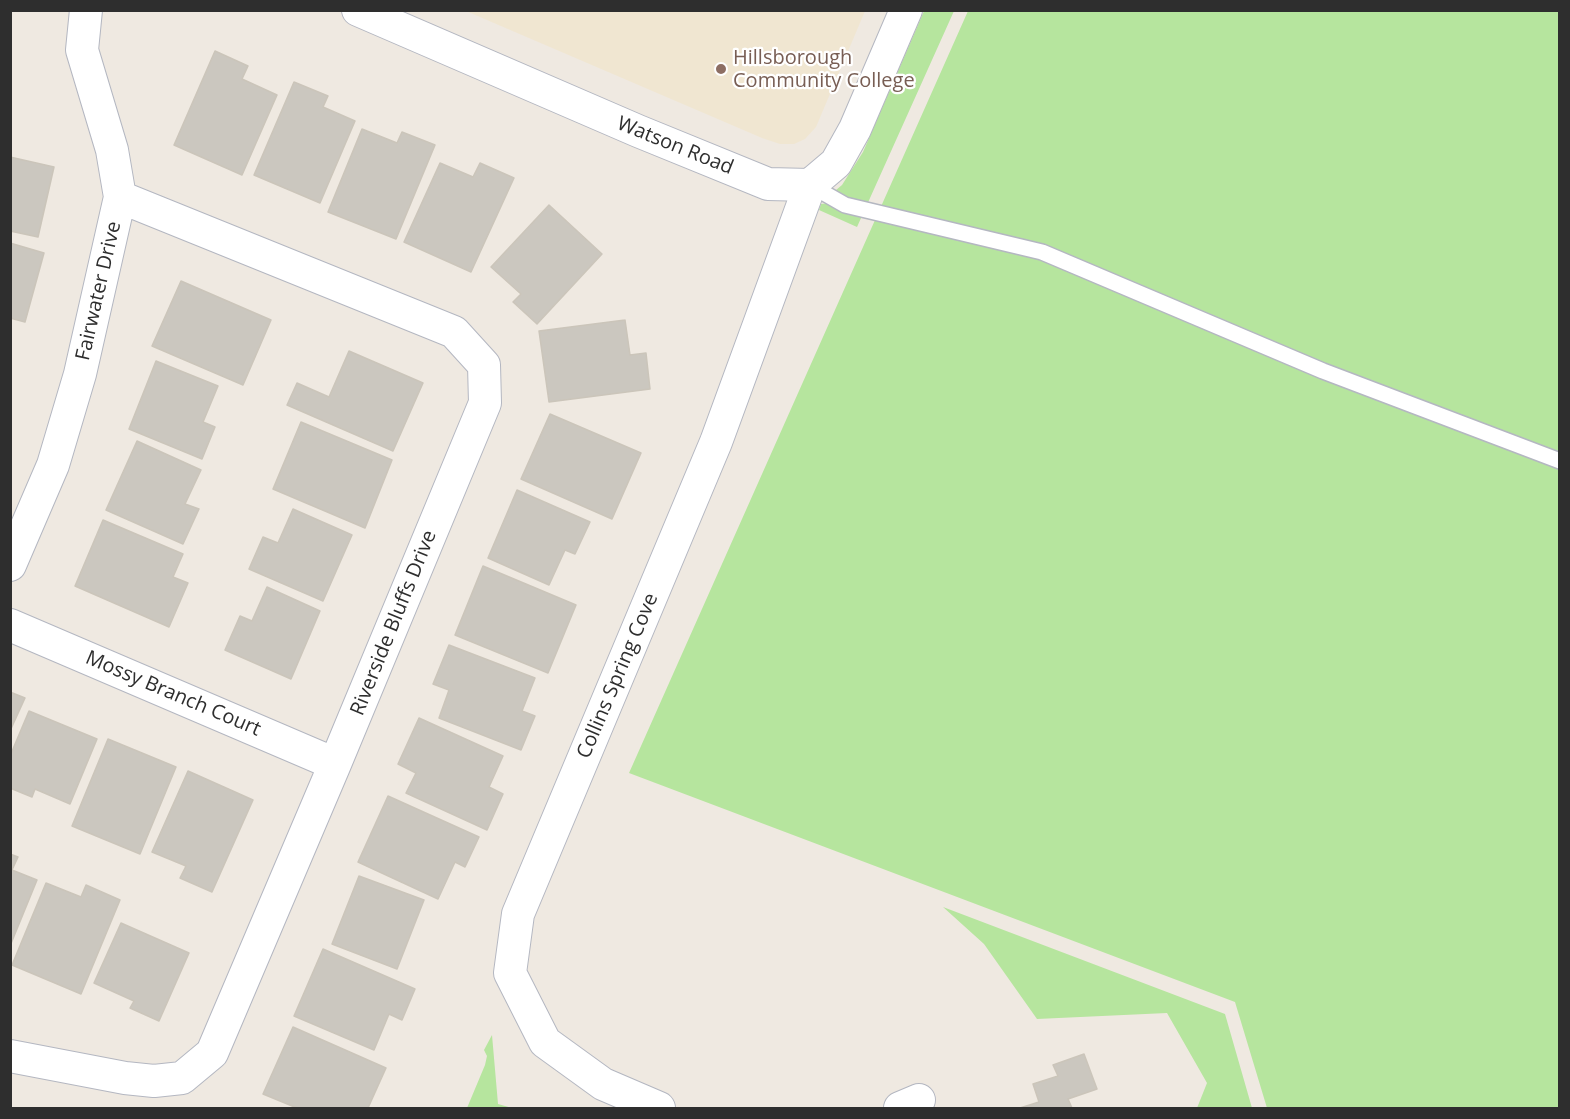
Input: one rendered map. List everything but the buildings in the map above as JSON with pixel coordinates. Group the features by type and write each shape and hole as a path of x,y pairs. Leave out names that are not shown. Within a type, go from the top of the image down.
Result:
{"street":[{"name":"Fairwater Drive","path":"10,565 57,454 80,374 120,197 112,150 82,50 87,10"},
{"name":"Watson Road","path":"358,10 638,131 768,184 810,185"},
{"path":"810,185 836,163 855,129 906,10"},
{"name":"Collins Spring Cove","path":"659,1108 603,1084 546,1042 510,973 518,914 716,442 810,185"},
{"name":"Riverside Bluffs Drive","path":"10,1056 125,1078 154,1081 182,1078 212,1053 485,403 484,365 454,332 120,197"},
{"name":"Mossy Branch Court","path":"10,625 335,764"}],"lane":[{"path":"810,185 845,205 1042,252 1323,371 1560,461"}],"shaded area":[{"name":"Hillsborough Community College","path":"466,11 865,11 816,127 805,139 794,144 780,144"}],"green space":[{"path":"924,11 954,11 857,227 819,210 821,204 830,203 830,195 842,185 863,152"},
{"path":"968,11 1559,11 1559,1108 1267,1108 1235,1002 629,773"},
{"path":"943,907 1225,1014 1252,1108 1197,1108 1207,1083 1167,1013 1037,1019 984,944"},
{"path":"492,1035 498,1104 512,1108 467,1108 485,1065 487,1056 484,1050"}],"place":[{"name":"Hillsborough Community College","path":"721,69"}]}
